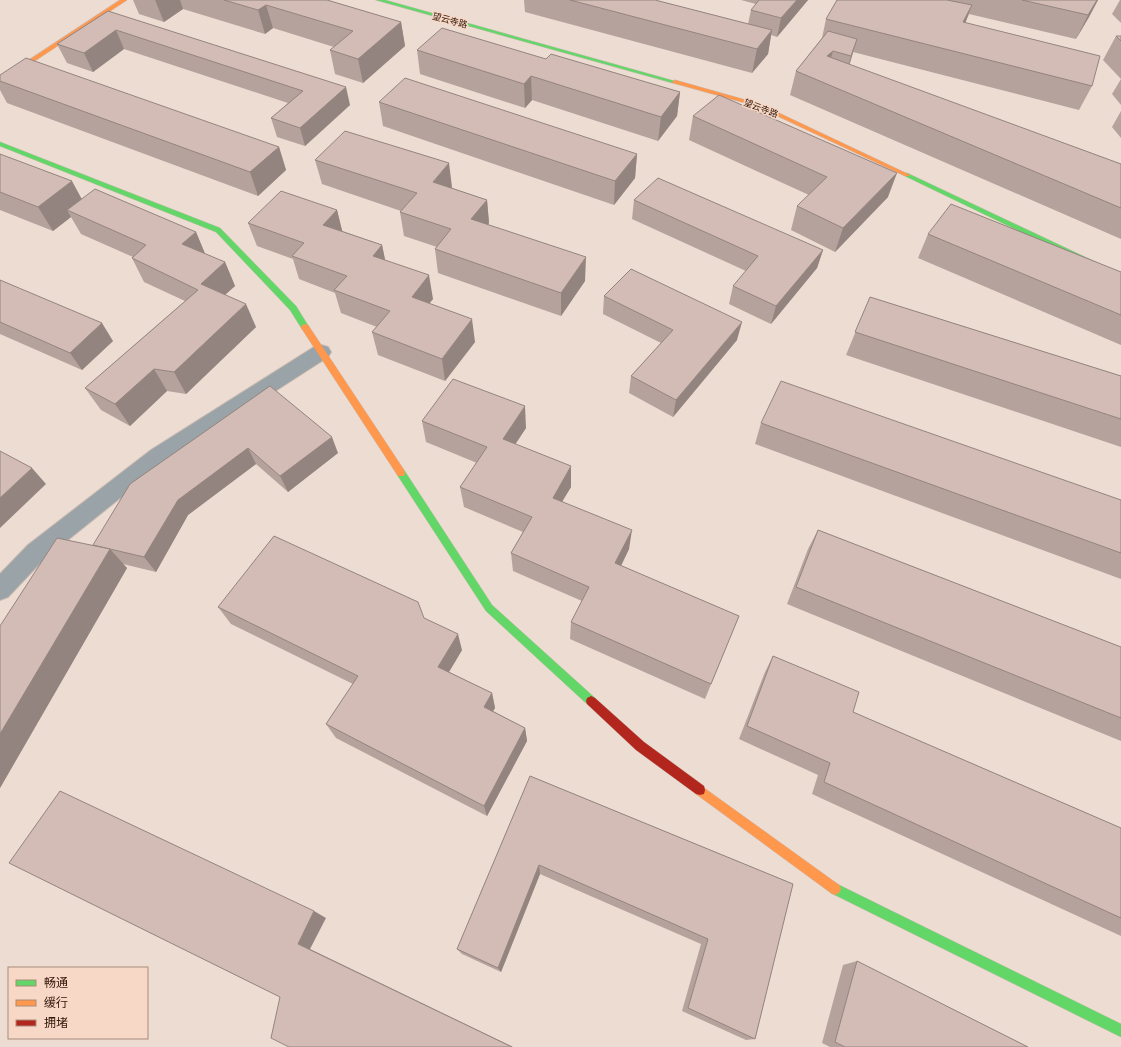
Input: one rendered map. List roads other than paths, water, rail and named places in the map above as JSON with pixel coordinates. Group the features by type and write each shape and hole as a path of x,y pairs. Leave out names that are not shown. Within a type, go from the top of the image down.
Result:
{"street":[{"path":"0,82 124,0"},
{"name":"望云寺路","path":"379,0 758,105 1121,277"},
{"path":"0,144 218,230 293,308 489,608 640,746 834,888 1121,1031"},
{"path":"0,590 36,552 158,456 321,352"}]}
